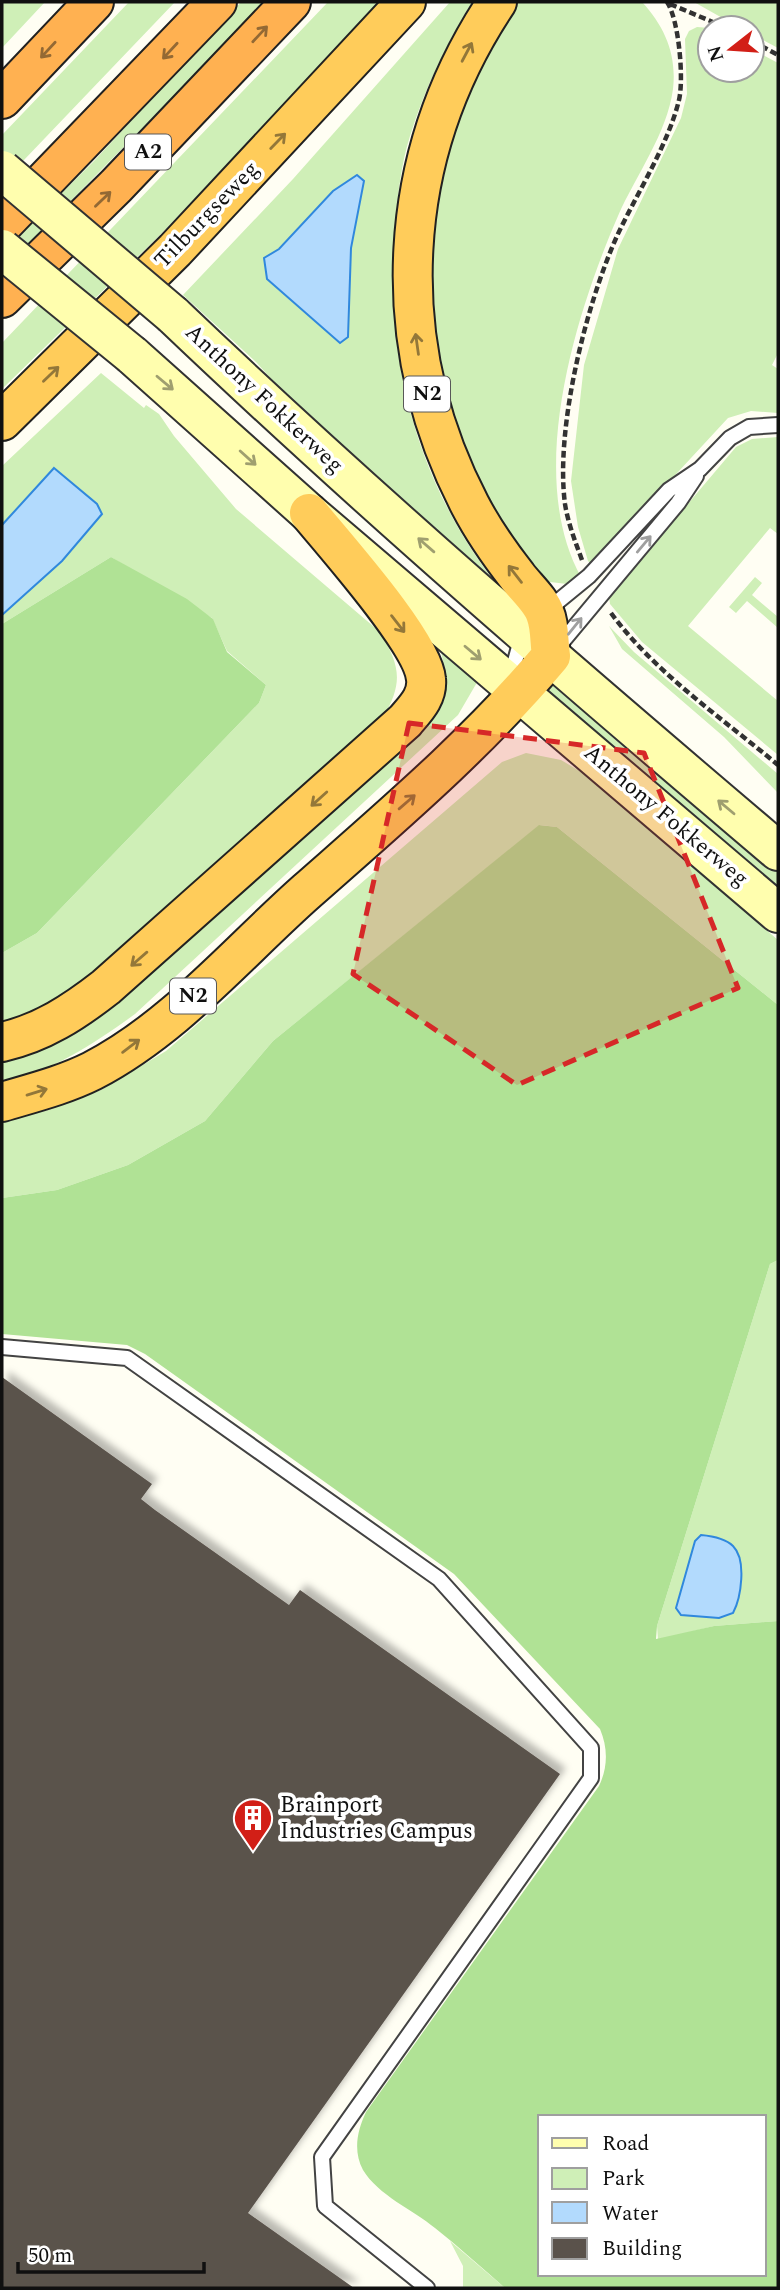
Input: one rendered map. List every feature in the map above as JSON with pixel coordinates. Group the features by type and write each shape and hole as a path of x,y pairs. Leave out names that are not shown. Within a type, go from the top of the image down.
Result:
{"highway":[{"path":"2,99 94,2"},
{"name":"A2","path":"2,225 217,2"},
{"name":"A2","path":"2,298 116,186 291,2"},
{"name":"Tilburgseweg","path":"2,422 184,240 406,2"},
{"name":"N2","path":"497,2 456,73 426,154 414,232 414,312 428,399 462,491 540,634"},
{"path":"2,1042 22,1037 60,1020 106,987 384,739 421,702 426,678 414,646 309,513"},
{"path":"520,693 540,634"},
{"name":"N2","path":"2,1102 39,1092 92,1071 152,1030 446,768 520,693"}],"main road":[{"name":"Anthony Fokkerweg","path":"2,170 173,315 293,430 540,634 778,851"},
{"name":"Anthony Fokkerweg","path":"2,249 132,355 309,513 778,913"}],"lane":[{"path":"540,634 599,596 678,503 700,469 730,438 749,427 778,425"},
{"path":"540,634 589,576 669,490 700,469"},
{"path":"2,1347 127,1358 439,1579 591,1748 592,1777 322,2157 325,2206 427,2288"}],"path":[{"path":"668,3 696,15"},
{"path":"589,576 565,505 569,406 590,317 611,251 679,100 680,58 668,3"},
{"path":"599,596 626,634 778,765"}],"highlighted area":[{"path":"409,723 644,753 738,988 517,1085 353,974"}],"green space":[{"path":"2,2 45,2 2,48"},
{"path":"129,2 175,2 2,183 2,135"},
{"path":"241,2 266,2 2,271 2,252 94,161"},
{"path":"328,2 380,2 162,233 2,389 2,343"},
{"path":"450,2 472,2 437,67 422,101 407,147 395,225 395,322 401,370 427,462 446,506 470,548 499,587 290,400 256,362 183,295 293,179"},
{"path":"516,2 642,2 657,21 668,42 673,65 670,106 602,256 586,300 562,396 557,444 557,492 565,537 581,577 567,584 542,581 526,563 473,473 445,396 429,292 435,191 470,84"},
{"path":"694,2 778,2 778,48 766,42 766,14 715,14"},
{"path":"696,28 696,84 766,84 766,57 778,63 778,353 772,365 778,369 778,413 751,411 728,418 592,565 588,561 578,527 571,481 584,365 618,249 681,118 687,94 685,39 689,31"},
{"path":"101,373 144,408 146,405 159,414 174,436 236,509 380,632 392,655 397,675 396,685 383,718 127,961 2,1031 2,953 37,933 259,703 266,685 227,651 212,618 111,557 2,624 2,615 62,561 54,468 2,525 2,466"},
{"path":"778,437 778,534 770,528 688,626 778,701 778,755 642,642 610,604 609,597 736,447 752,439"},
{"path":"111,557 187,599 213,619 227,652 266,685 259,703 37,933 2,953 2,624"},
{"path":"755,577 762,583 752,595 778,617 778,628 747,601 736,613 729,607"},
{"path":"609,626 634,652 778,774 778,793 724,737 622,649"},
{"path":"441,651 479,679 458,715 135,1014 72,1055 39,1071 2,1084 2,1053 72,1029 125,997 441,708 445,673"},
{"path":"545,675 778,869 778,887 540,684"},
{"path":"526,753 561,760 588,776 778,940 778,1005 557,827 540,825 273,1041 205,1121 128,1165 57,1190 2,1198 2,1116 45,1111 101,1090 166,1051 502,762"},
{"path":"539,825 557,827 778,1005 778,1260 770,1264 657,1626 656,1639 714,1626 778,1621 778,2288 505,2288 435,2228 377,2187 363,2170 357,2148 360,2126 366,2112 599,1786 606,1758 604,1743 600,1729 454,1574 145,1354 127,1345 2,1334 2,1198 57,1190 128,1165 205,1121 273,1041"},
{"path":"778,1260 778,1621 714,1626 658,1640 657,1626 770,1264"},
{"path":"450,2241 505,2288 463,2288 463,2266"}],"water":[{"path":"357,175 364,181 351,248 348,337 340,343 267,279 264,258 279,249 333,191"},
{"path":"54,468 97,504 102,514 62,561 2,615 2,525"},
{"path":"701,1535 730,1543 740,1560 741,1579 736,1606 733,1613 719,1618 681,1615 676,1608 695,1541"}],"building":[{"name":"Brainport Industries Campus","path":"2,1377 152,1484 141,1499 155,1510 289,1605 300,1590 560,1774 248,2213 354,2288 2,2288"}],"place":[{"name":"Brainport Industries Campus","path":"253,1852"}]}
